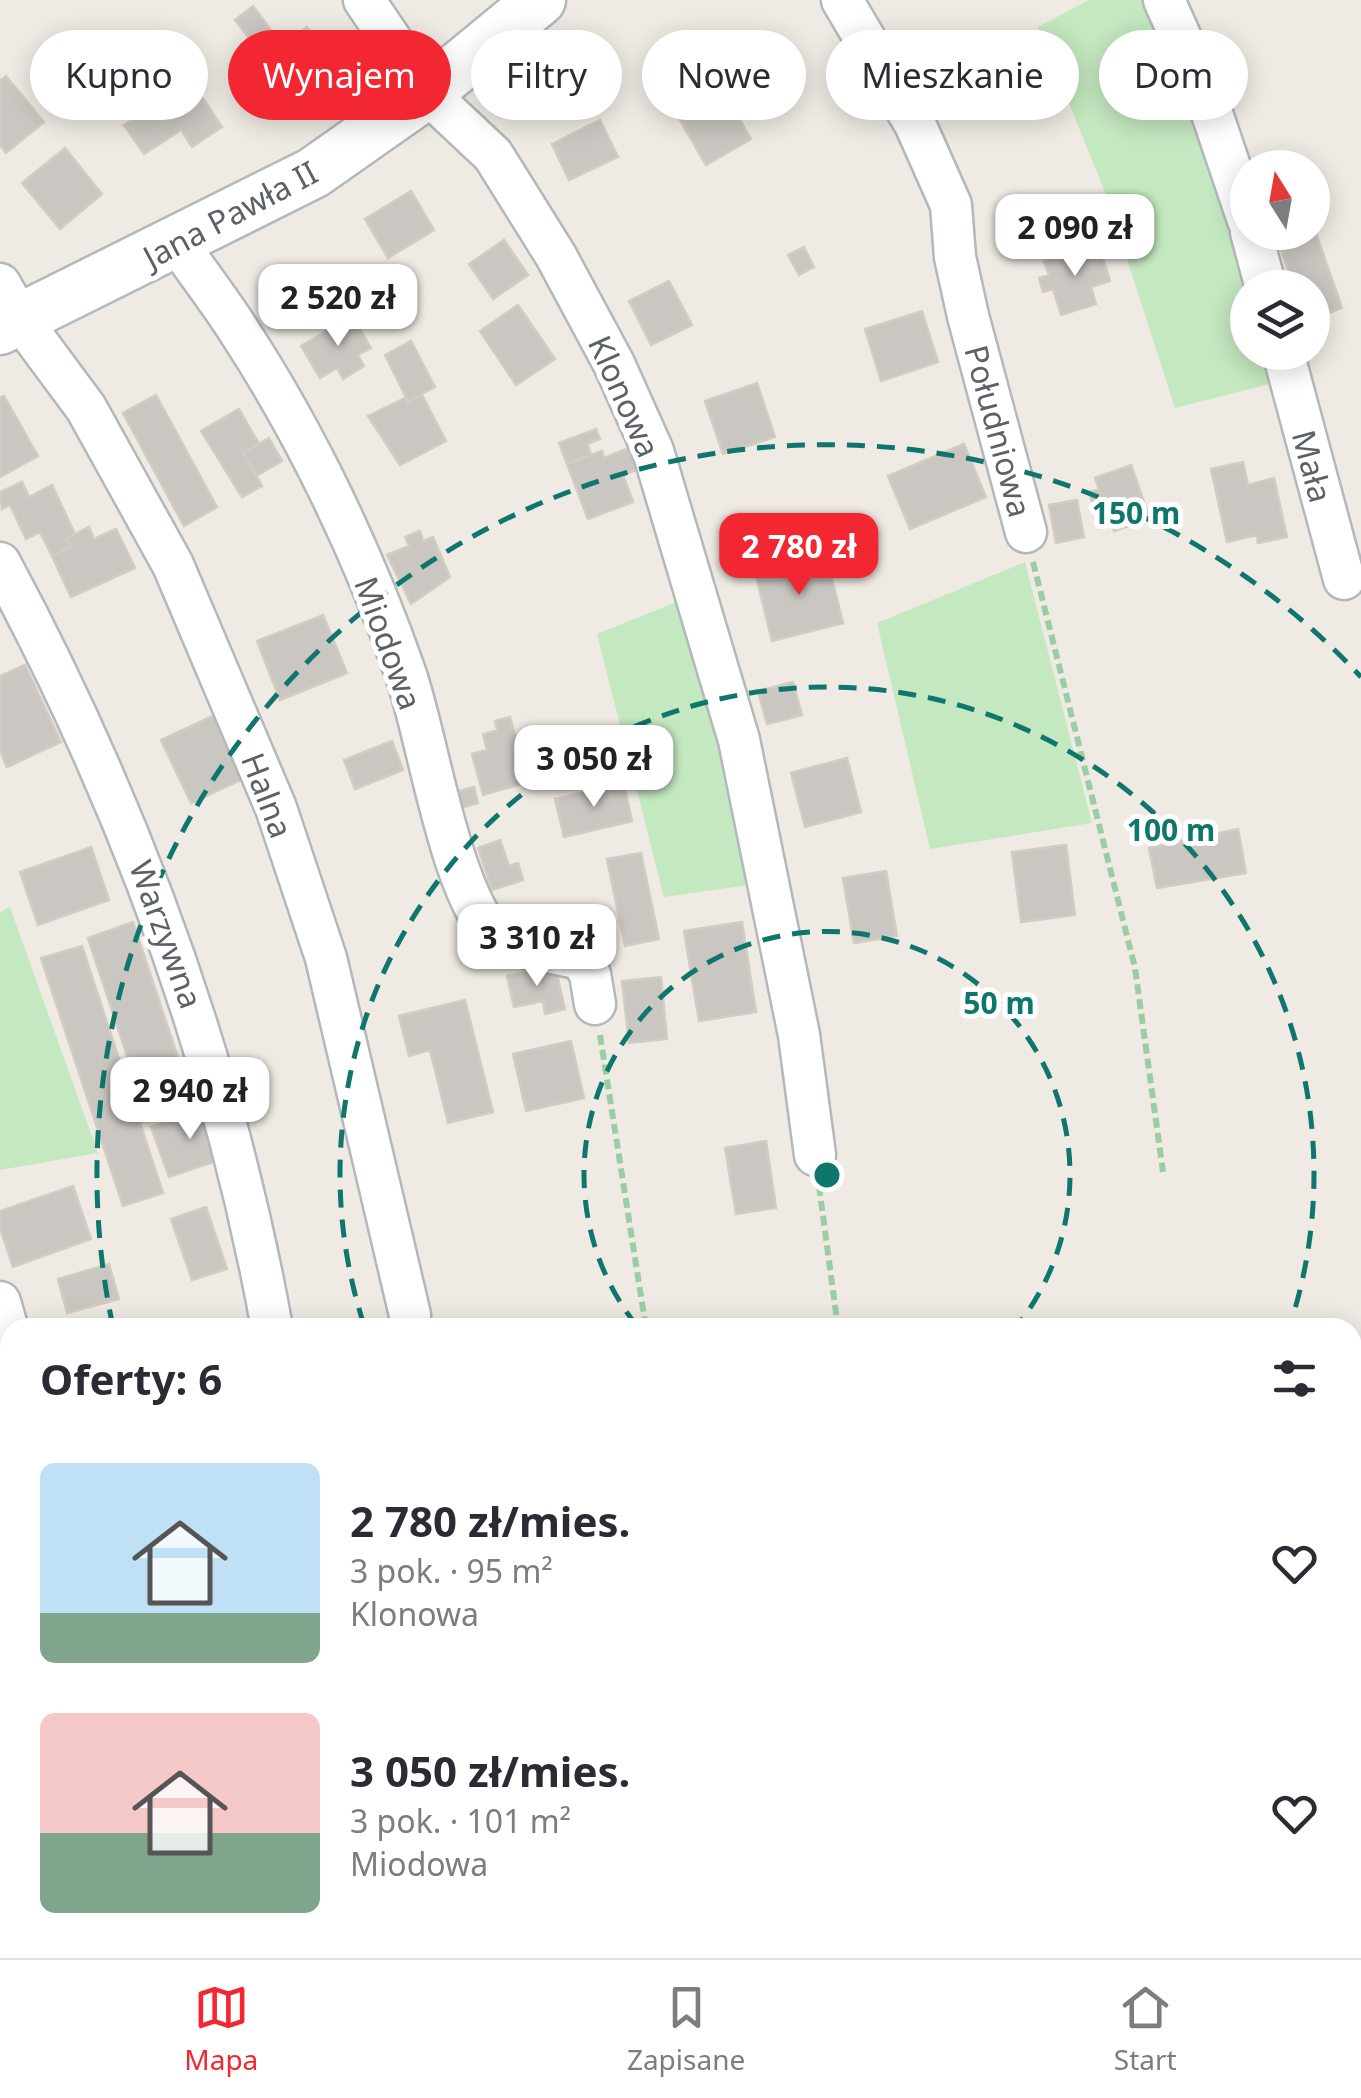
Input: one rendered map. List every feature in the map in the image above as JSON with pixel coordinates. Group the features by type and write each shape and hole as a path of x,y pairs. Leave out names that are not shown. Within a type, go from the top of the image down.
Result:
{"street":[{"name":"Klonowa","path":"364,0 384,30"},
{"name":"Jana Pawła II","path":"451,74 540,0"},
{"name":"Południowa","path":"842,0 915,124 951,205 955,257 968,316 1026,532"},
{"path":"1164,0 1204,90 1230,167"},
{"name":"Klonowa","path":"451,116 494,156 564,272 614,364 652,452 739,740 799,1035 815,1156"},
{"name":"Jana Pawła II","path":"7,311 178,244 313,174 390,120"},
{"name":"Miodowa","path":"178,244 240,332 300,437 350,540 405,673 471,902 499,942 581,959 590,974 596,1004"},
{"name":"Halna","path":"7,311 86,408 173,565 276,808 326,958 410,1315"},
{"name":"Mała","path":"1288,370 1344,579"},
{"name":"Warzywna","path":"0,563 116,797 178,958 250,1206 270,1318"}],"path":[{"path":"1026,532 1134,968 1163,1172"},
{"path":"596,1004 644,1318"},
{"path":"815,1156 837,1318"}],"green space":[{"path":"1089,0 1156,0 1168,30 1099,30 1099,120 1203,120 1230,189 1230,250 1242,250 1245,270 1230,270 1230,370 1279,370 1282,381 1175,408 1107,197 1076,120 1079,120 1079,30 1038,27"},
{"path":"1025,562 1092,823 930,849 877,623"},
{"path":"689,597 762,883 664,897 597,634"},
{"path":"10,907 98,1153 0,1170 0,912"}],"building":[{"path":"253,6 271,30 243,30 235,20"},
{"path":"6,76 30,105 30,120 44,122 6,153 0,145 0,81"},
{"path":"208,106 222,127 192,147 181,130 144,154 124,125 132,120 208,120"},
{"path":"600,120 618,157 569,180 552,144"},
{"path":"680,120 740,120 751,139 706,165"},
{"path":"65,148 102,194 60,229 22,183"},
{"path":"411,191 434,230 388,258 365,219"},
{"path":"504,240 528,275 493,299 469,264"},
{"path":"804,247 814,267 799,275 788,255"},
{"path":"1100,249 1110,281 1091,287 1096,304 1061,315 1053,289 1043,292 1039,278 1049,275 1044,261 1079,250 1081,255"},
{"path":"1281,250 1322,250 1329,270 1288,270"},
{"path":"1330,274 1342,308 1330,312"},
{"path":"669,281 692,325 651,345 629,301"},
{"path":"518,305 555,359 516,385 480,331"},
{"path":"922,311 938,362 881,381 865,329"},
{"path":"352,316 371,348 358,355 364,366 343,379 337,368 320,378 301,346"},
{"path":"411,341 435,387 408,401 385,355"},
{"path":"757,383 775,437 723,454 705,401"},
{"path":"156,395 217,507 184,526 123,413"},
{"path":"422,395 446,441 400,465 368,416 405,398 407,403"},
{"path":"4,396 38,456 0,477 0,398"},
{"path":"239,409 259,444 243,453 262,486 242,497 201,431"},
{"path":"596,429 600,439 587,444 591,455 567,464 559,443"},
{"path":"269,438 282,461 256,476 243,453"},
{"path":"964,444 986,497 910,529 888,476"},
{"path":"631,447 639,469 623,475 633,502 588,519 567,464 602,451 604,458"},
{"path":"1243,462 1248,485 1274,478 1287,537 1258,543 1257,535 1227,542 1211,469"},
{"path":"1131,465 1150,519 1114,531 1104,502 1093,505 1089,492 1099,489 1095,478"},
{"path":"22,482 29,497 52,485 75,534 67,538 71,547 52,556 40,532 26,539 10,505 2,509 0,492"},
{"path":"1077,500 1084,537 1056,543 1049,505"},
{"path":"89,527 94,539 116,529 135,568 71,597 52,556 71,547 67,538"},
{"path":"420,531 423,541 433,537 450,577 411,604 387,555 409,546 405,537"},
{"path":"826,555 843,623 772,641 755,572"},
{"path":"323,615 347,673 280,700 257,641"},
{"path":"25,665 61,742 7,767 0,751 0,676"},
{"path":"793,682 802,715 767,724 758,691"},
{"path":"213,716 243,779 191,803 161,740"},
{"path":"510,717 528,782 483,795 472,754 487,750 483,734 497,730 495,721"},
{"path":"392,741 403,770 355,789 344,760"},
{"path":"847,758 861,812 805,827 791,773"},
{"path":"624,784 632,821 564,837 555,799"},
{"path":"474,787 478,803 453,810 449,794"},
{"path":"1238,829 1246,873 1157,888 1149,848"},
{"path":"500,840 509,866 518,863 523,880 492,890 478,848"},
{"path":"1066,845 1075,915 1021,922 1012,852"},
{"path":"91,847 109,900 38,925 20,872"},
{"path":"641,853 659,939 625,946 607,859"},
{"path":"886,871 897,936 854,943 843,878"},
{"path":"133,922 190,1094 145,1110 88,938"},
{"path":"742,922 756,1012 699,1021 684,931"},
{"path":"82,946 163,1193 123,1206 41,958"},
{"path":"555,966 565,1009 545,1014 543,1001 514,1007 507,976"},
{"path":"661,977 667,1039 629,1043 622,981"},
{"path":"465,1000 493,1112 448,1123 430,1050 409,1056 399,1016"},
{"path":"571,1041 584,1098 526,1111 513,1054"},
{"path":"210,1106 228,1157 169,1177 151,1127"},
{"path":"766,1141 776,1208 736,1214 725,1148"},
{"path":"73,1186 91,1239 13,1267 0,1228 0,1211"},
{"path":"206,1207 227,1269 192,1280 171,1219"},
{"path":"109,1264 119,1299 67,1313 58,1279"}]}
